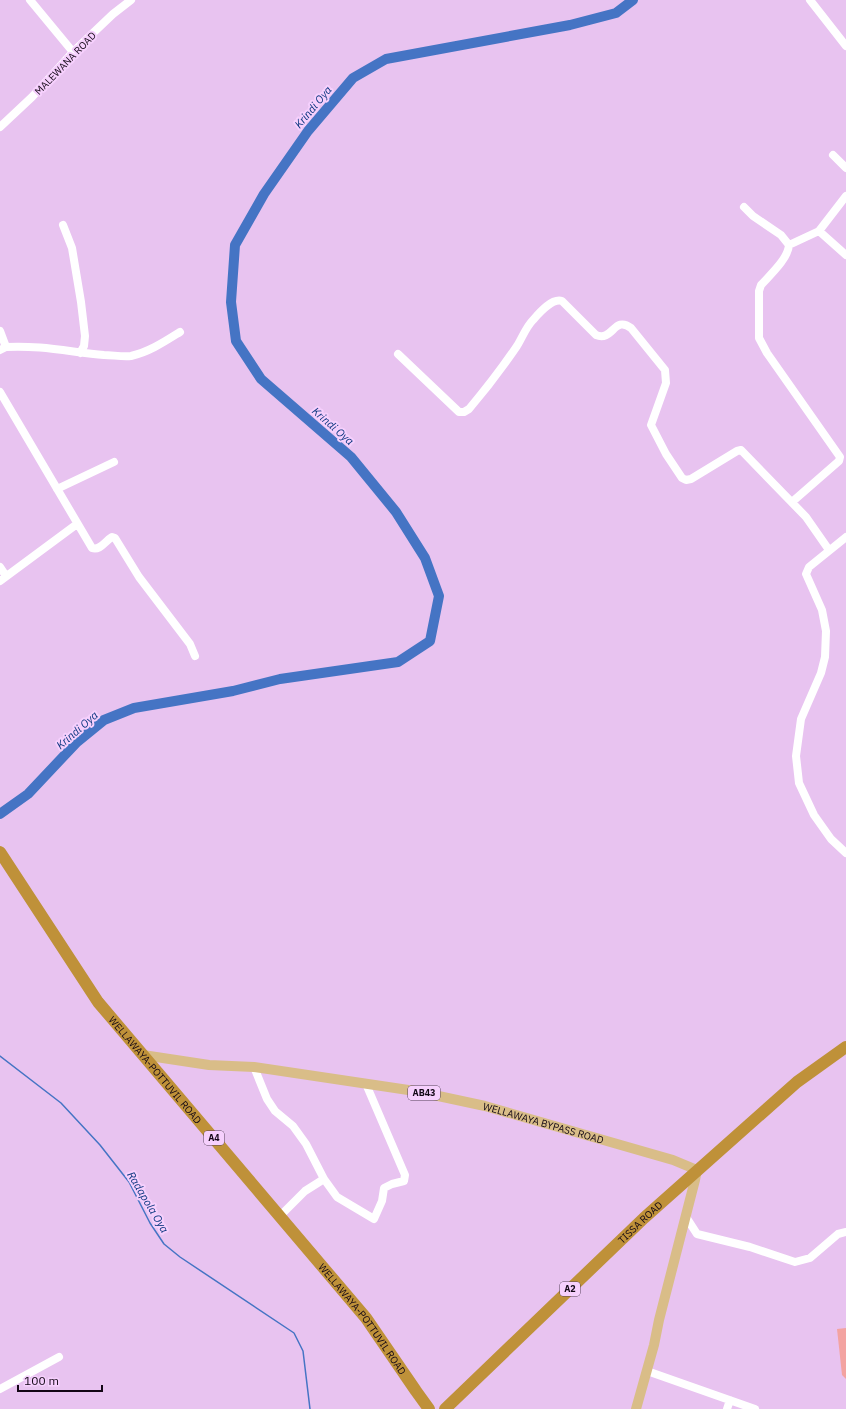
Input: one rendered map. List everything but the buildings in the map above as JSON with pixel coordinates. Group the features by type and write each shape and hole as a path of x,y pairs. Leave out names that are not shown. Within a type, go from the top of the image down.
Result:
{"highway":[{"name":"WELLAWAYA-POTTUVIL ROAD","path":"3,856 98,1002 366,1318 429,1409"},
{"name":"TISSA ROAD","path":"445,1409 623,1237 697,1170 797,1082 846,1047"}],"main road":[{"name":"WELLAWAYA BYPASS ROAD","path":"143,1055 209,1065 254,1067 416,1091 485,1106 673,1160 697,1170"},
{"path":"636,1409 696,1180 697,1170"}],"street":[{"path":"30,0 72,52"},
{"name":"MALEWANA ROAD","path":"0,127 32,97 72,52 113,14 132,0"},
{"path":"810,0 846,46"},
{"path":"833,155 846,168"},
{"path":"789,245 819,231 846,196"},
{"path":"744,207 753,216 781,235 789,245 788,252 785,257 761,285 759,291 759,338 767,353 840,457 839,462 792,502"},
{"path":"63,225 72,248 81,302 85,336 84,346 80,353"},
{"path":"819,231 846,255"},
{"path":"398,354 459,412 464,412 469,409 494,378 520,341 531,321 553,301 562,301 601,337 606,336 620,324 626,324 631,328 665,370 666,384 651,425 666,454 682,478 686,480 692,479 741,450 806,517 829,550"},
{"path":"0,331 3,348 24,346 59,349 80,353 130,356 149,351 180,332"},
{"path":"0,392 92,548 99,548 107,540 115,538 139,577 190,644 195,656"},
{"path":"57,489 114,462"},
{"path":"0,567 3,579 77,524"},
{"path":"846,537 809,566 806,574 822,610 826,631 825,657 821,673 801,719 796,756 799,782 814,815 831,839 846,853"},
{"path":"254,1067 267,1099 275,1111 293,1126 306,1144 324,1179 337,1198 374,1219 382,1201 384,1188 404,1181 405,1175 366,1084"},
{"path":"280,1216 305,1191 324,1179"},
{"path":"686,1217 697,1234 750,1247 795,1262 810,1258 838,1234 846,1232"},
{"path":"0,1389 59,1357"},
{"path":"647,1371 755,1409"},
{"path":"727,1409 730,1400"}],"shaded area":[{"path":"846,1328 846,1379 842,1375 837,1329"}],"waterway":[{"name":"Krindi Oya","path":"0,814 28,794 77,742 104,720 134,708 233,691 280,679 398,662 430,641 439,596 425,558 396,512 351,457 261,379 236,341 231,302 235,245 264,194 308,131 353,78 386,59 570,25 616,13 633,0"},
{"name":"Radapola Oya","path":"0,1056 61,1103 100,1145 129,1182 150,1223 164,1244 180,1257 294,1333 303,1351 310,1409"}]}
